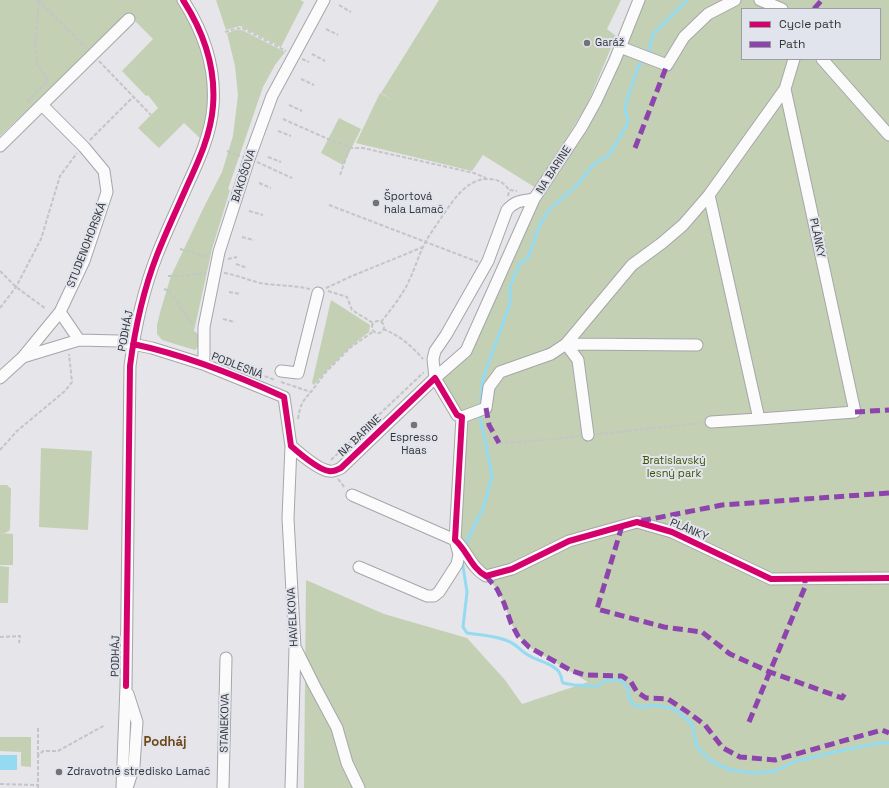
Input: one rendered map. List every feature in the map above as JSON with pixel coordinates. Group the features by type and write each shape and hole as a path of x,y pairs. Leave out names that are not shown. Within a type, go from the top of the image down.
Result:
{"street":[{"name":"PODHÁJ","path":"122,788 126,686 130,366 136,326 142,300 156,257 199,161 211,119 213,105 213,89 209,59 205,44 193,16 183,0"},
{"name":"BAKOŠOVA","path":"203,364 204,327 219,252 249,159 272,96 324,0"},
{"name":"NA BARINE","path":"291,446 320,468 329,471 341,468 435,378 466,351 536,196 581,128 599,94 620,47 638,0"},
{"path":"620,47 667,65 684,37 708,14 735,0"},
{"path":"760,0 780,8"},
{"path":"0,146 129,18"},
{"name":"PLÁNKY","path":"467,415 486,409 488,387 500,372 551,354 566,344 632,265 662,244 683,224 709,195 785,89 794,60"},
{"path":"823,60 889,135"},
{"name":"PLÁNKY","path":"712,422 855,412 785,89"},
{"name":"STUDENOHORSKÁ","path":"0,378 23,357 60,312 84,261 107,192 104,170 84,147 42,105"},
{"path":"709,195 759,419"},
{"path":"359,567 427,596 434,596 439,592 457,564 459,554 455,540 467,415 457,415 435,378 433,360 435,351 446,335 488,261 507,210 517,201 536,196"},
{"path":"281,371 298,373 318,293"},
{"path":"60,312 79,340"},
{"name":"STUDENOHORSKÁ","path":"23,357 79,340 118,341 133,344"},
{"name":"PODLESNÁ","path":"133,344 152,348 203,364 284,397 291,446"},
{"path":"566,344 697,345"},
{"path":"566,344 578,360 588,435"},
{"name":"HAVELKOVA","path":"291,446 288,518 295,648 292,788"},
{"path":"352,495 455,540"},
{"name":"PLÁNKY","path":"455,540 461,545 480,573 486,576 512,569 569,541 636,522 672,532 771,579 889,578"},
{"path":"295,648 337,728 347,763 359,788"},
{"name":"STANEKOVA","path":"223,788 226,658"},
{"path":"126,686 137,722 134,766 127,788"}],"path":[{"path":"27,102 48,81 37,64 35,44 38,0"},
{"path":"339,5 351,12"},
{"path":"225,32 242,28 309,62"},
{"path":"326,29 338,35"},
{"path":"312,54 325,61"},
{"path":"301,79 314,85"},
{"path":"0,308 16,287 41,239 60,176 78,153 134,96"},
{"path":"289,105 302,111"},
{"path":"283,119 350,147 363,148 474,173 493,179 506,185 509,190 508,201"},
{"path":"278,130 291,136"},
{"path":"340,175 350,147"},
{"path":"227,151 235,154"},
{"path":"268,157 281,162"},
{"path":"249,159 292,178"},
{"path":"381,322 394,306 406,287 426,242 458,194 478,180 487,178"},
{"path":"258,183 272,188"},
{"path":"509,190 536,196"},
{"path":"329,205 482,263"},
{"path":"249,211 263,215"},
{"path":"242,237 254,240"},
{"path":"381,322 376,321 373,323 352,310 347,297 323,290 358,273 424,246"},
{"path":"180,249 218,261"},
{"path":"236,264 247,268"},
{"path":"0,271 16,287 46,309"},
{"path":"168,276 215,272 233,274 260,283 301,286"},
{"path":"164,289 169,291 196,329"},
{"path":"229,292 241,294"},
{"path":"223,319 235,322"},
{"path":"381,322 384,326 383,329"},
{"path":"373,323 372,327 374,331"},
{"path":"374,331 378,333 383,329"},
{"path":"383,329 394,333 416,350 424,362 428,356"},
{"path":"298,420 300,409 304,400 325,373 351,348 374,331"},
{"path":"0,450 17,432 65,392 72,382 69,353"},
{"path":"327,463 332,460 423,373 424,368"},
{"path":"257,374 311,392"},
{"path":"499,443 535,441 712,422"},
{"path":"0,636 20,636 19,643"},
{"path":"38,756 43,752 58,751 106,725"},
{"path":"0,784 38,786 38,728"}],"green space":[{"path":"0,0 183,0 211,67 205,143 184,123 159,148 138,128 158,108 148,95 146,96 122,71 153,39 127,13 96,46 0,136"},
{"path":"216,0 300,0 304,2 281,47 240,26 226,30"},
{"path":"439,0 621,0 607,29 616,36 587,105 536,188 483,155 472,171 356,143 380,93 395,102 381,93"},
{"name":"Bratislavský lesný park","path":"642,0 889,0 889,788 304,788 306,580 384,614 467,638 505,680 522,704 588,682 529,647 518,636 497,589 455,540 462,417 435,378 466,351 538,193 586,131"},
{"path":"242,30 285,52 275,65 263,87 228,189 230,190 212,249 194,331 202,341 195,350 162,340 157,334 157,325 171,276 222,172 233,136 238,95 235,66 227,33"},
{"path":"339,118 361,129 343,165 321,153"},
{"path":"331,300 370,325 369,332 340,357 314,385 312,383"},
{"path":"41,448 92,451 88,530 39,527"},
{"path":"0,485 7,485 11,489 10,529 5,533 0,533"},
{"path":"0,533 13,534 13,565 0,565"},
{"path":"0,566 9,567 8,603 0,603"},
{"path":"0,737 31,737 31,767 21,766 21,752 0,751"}],"water":[{"path":"0,755 17,755 17,770 0,770"}],"waterway":[{"path":"648,55 653,34 687,0"},
{"path":"480,408 483,378 510,304 510,287 520,263 528,258 540,224 550,209 577,185 595,163 609,155 628,123 625,106 638,67 641,63"},
{"path":"466,543 484,506 492,476 479,414"},
{"path":"462,560 467,592 463,627 467,633 495,637 513,643 528,655 555,668 561,675 563,683 597,686 607,680 620,680 628,688 629,699 635,706 645,707 652,705 667,707 677,711 692,724 697,747 712,762 731,770 753,773 775,771 796,761 848,749 887,742 889,743"}],"marked path":[{"path":"815,8 821,1 824,0"},
{"path":"635,148 667,65"},
{"path":"486,408 489,425 499,443"},
{"path":"855,412 889,410"},
{"path":"641,521 722,505 889,493"},
{"path":"622,526 597,609 664,627 702,632 730,654 770,672 842,698 847,690"},
{"path":"486,576 497,589 518,636 529,647 572,671 585,675 622,676 631,682 637,692 646,698 668,699 705,725 723,748 740,757 775,760 882,730 889,733"},
{"path":"749,722 805,587 805,578"}],"cycle path":[{"path":"126,686 130,366 132,352 140,310 152,269 204,147 210,127 213,106 212,78 207,50 197,24 183,0"},
{"path":"133,344 210,366 284,397 291,446 304,457 325,470 330,471 335,471 341,468 435,378 457,415 462,417 455,540 473,564 486,576 512,569 569,541 637,522 672,532 771,579 889,578"}],"place":[{"name":"Garáž","path":"587,43"},
{"name":"Športová hala Lamač","path":"376,203"},
{"name":"Espresso Haas","path":"414,425"},
{"name":"Zdravotné stredisko Lamač","path":"59,772"}],"district":[{"name":"Podháj","path":"165,742"}]}
